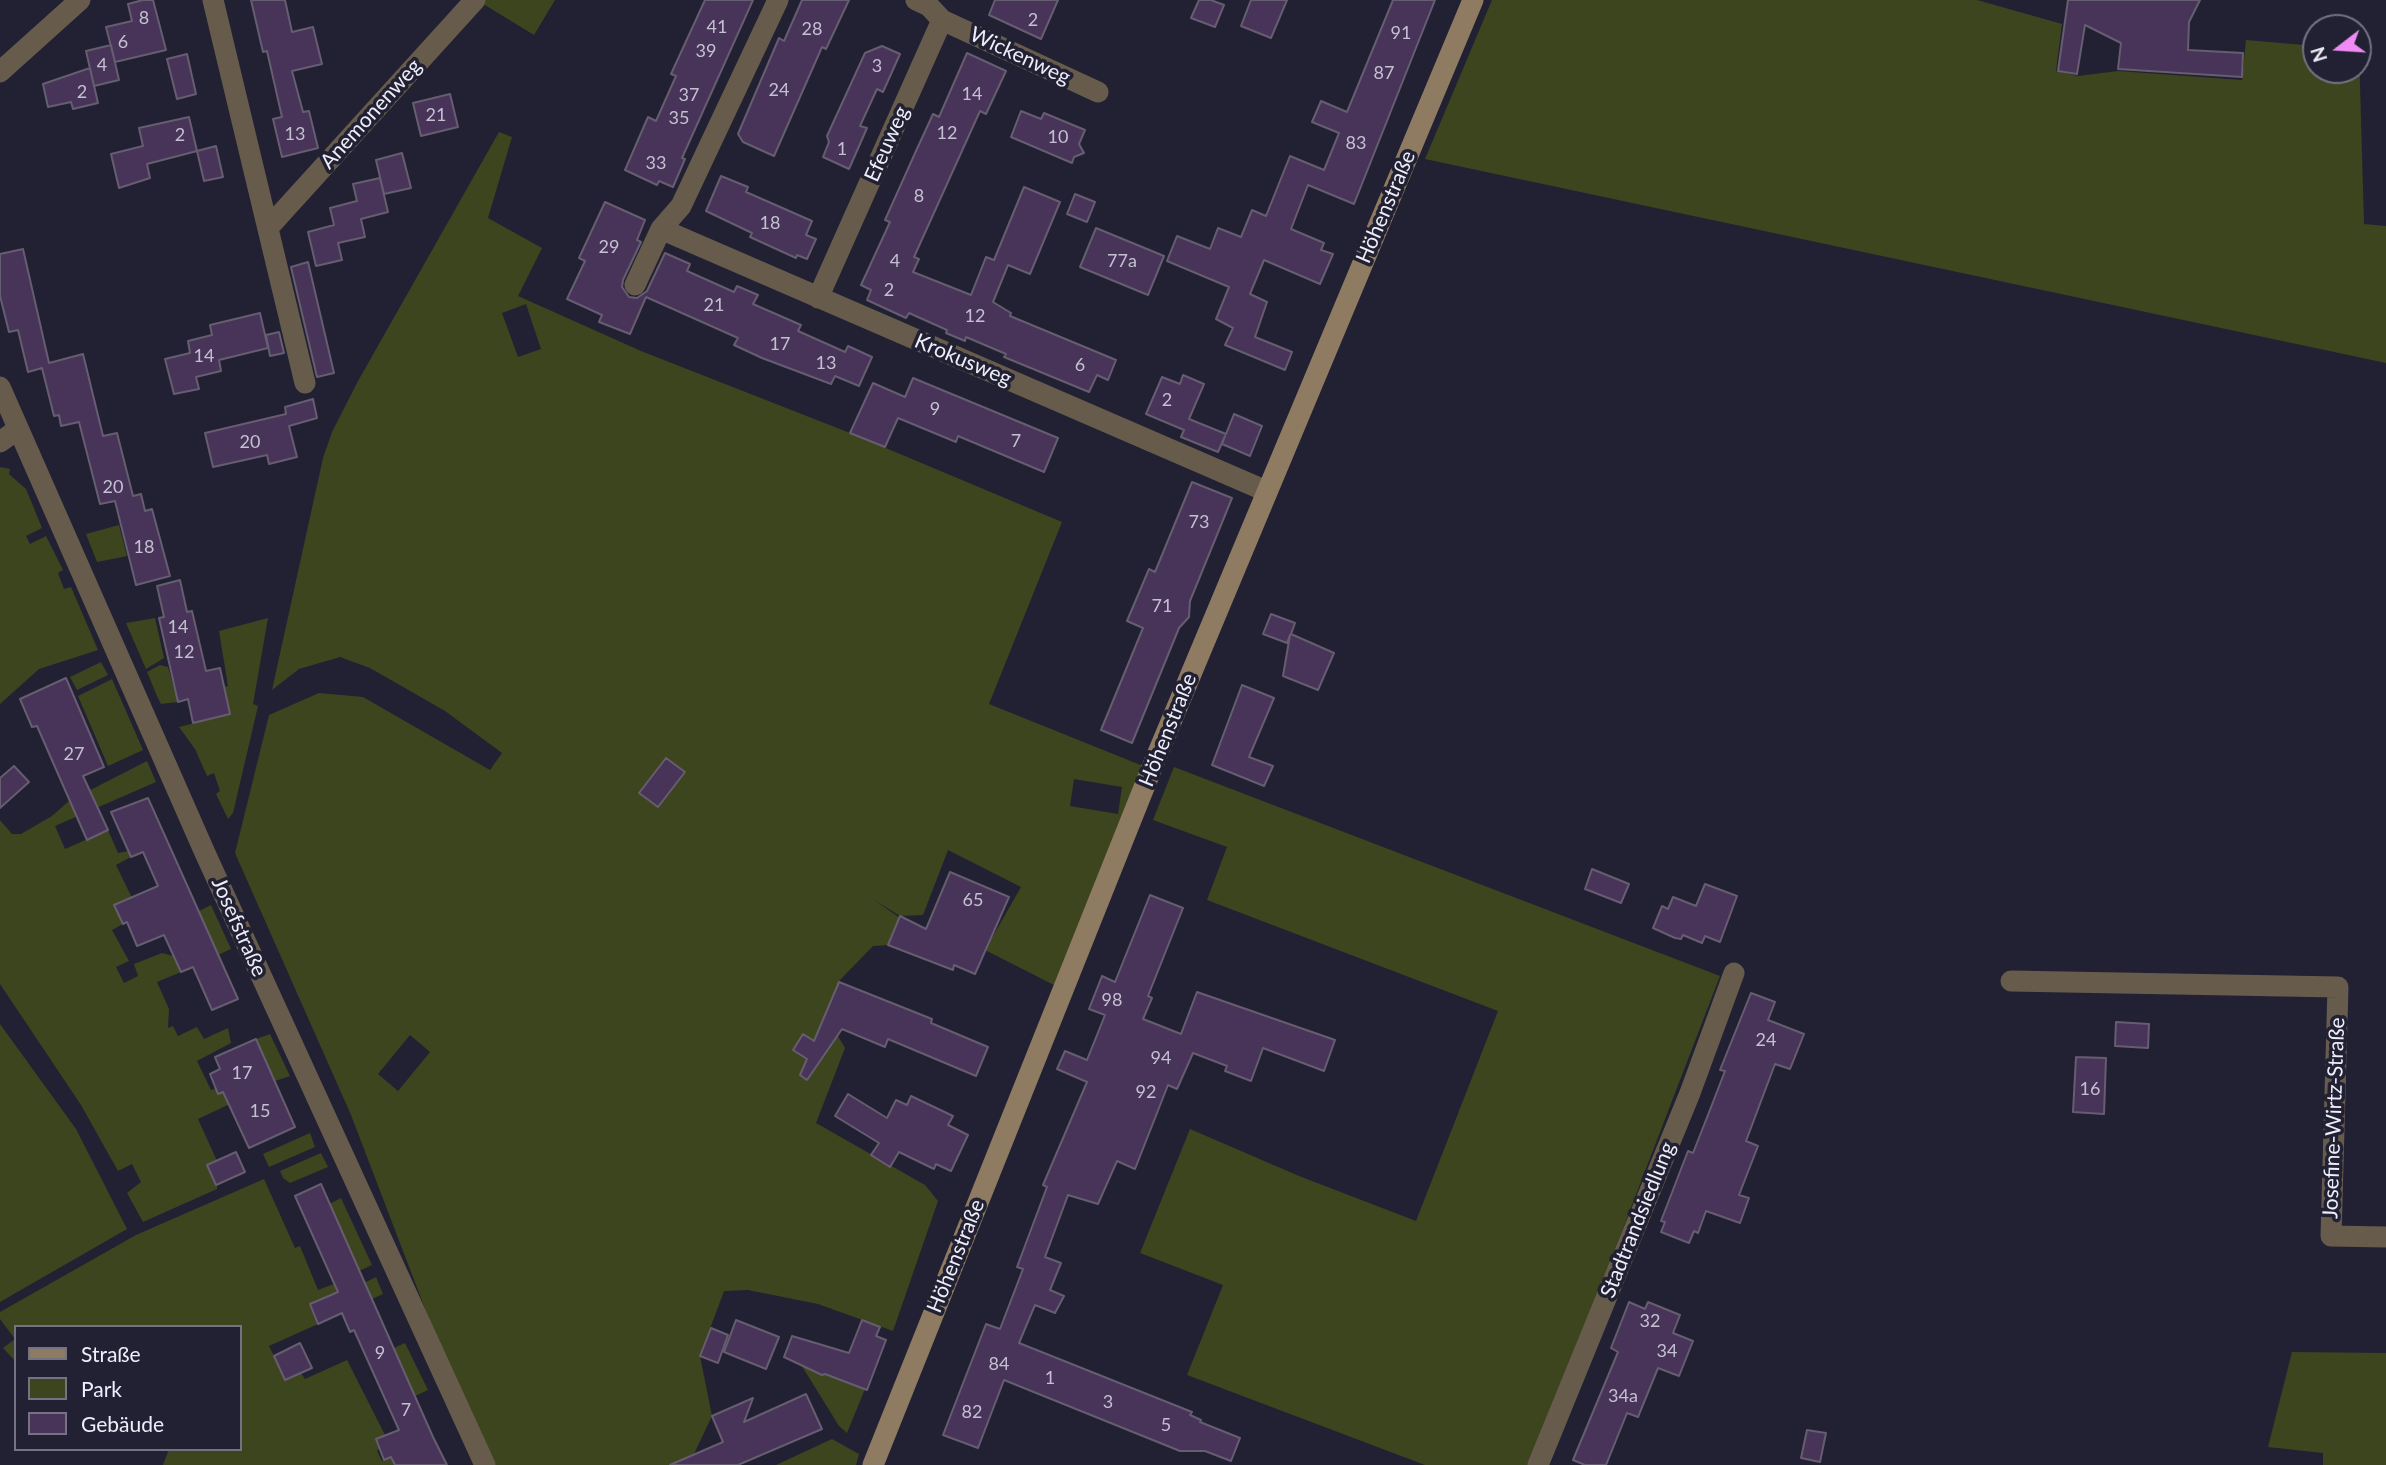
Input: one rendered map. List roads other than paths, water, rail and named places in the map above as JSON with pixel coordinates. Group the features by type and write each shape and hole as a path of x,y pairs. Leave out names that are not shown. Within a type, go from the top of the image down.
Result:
{"street":[{"path":"0,72 80,0"},
{"path":"213,0 305,383"},
{"name":"Anemonenweg","path":"268,228 475,0"},
{"path":"635,285 661,229 681,206 778,0"},
{"path":"916,0 929,6 942,20"},
{"name":"Höhenstraße","path":"873,1465 1155,760 1473,0"},
{"name":"Wickenweg","path":"942,20 1098,92"},
{"name":"Efeuweg","path":"818,298 942,20"},
{"name":"Krokusweg","path":"661,229 1266,491"},
{"name":"Josefstraße","path":"0,387 205,853 485,1465"},
{"path":"0,442 18,429"},
{"name":"Stadtrandsiedlung","path":"1538,1465 1690,1093 1734,973"},
{"name":"Josefine-Wirtz-Straße","path":"2011,981 2338,987 2331,1236 2386,1237"}]}
